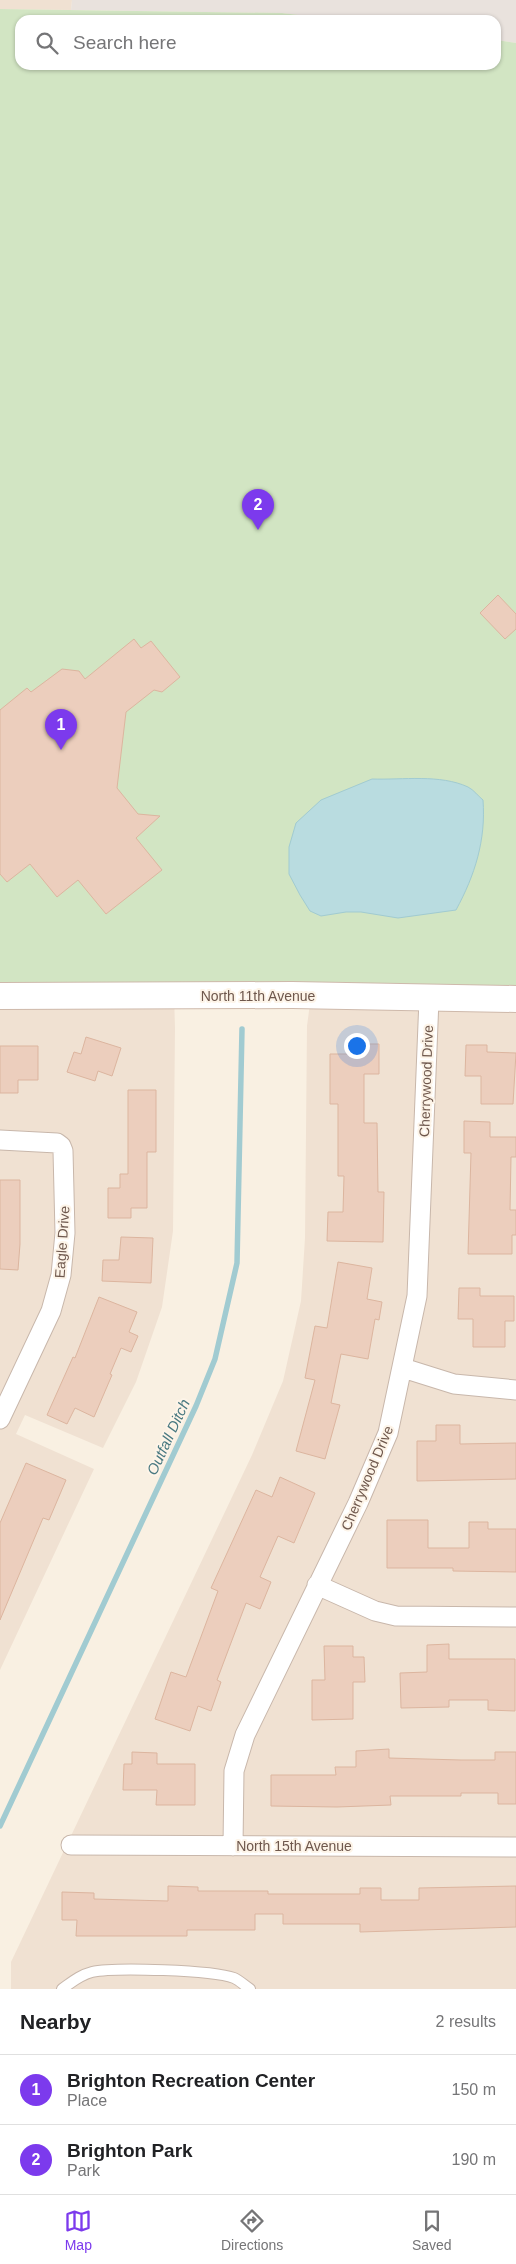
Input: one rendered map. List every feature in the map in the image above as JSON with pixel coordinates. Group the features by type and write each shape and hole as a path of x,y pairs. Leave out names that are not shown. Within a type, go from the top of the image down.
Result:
{"street":[{"name":"North 11th Avenue","path":"0,996 292,995 429,999 516,999"},
{"name":"Cherrywood Drive","path":"233,1846 233,1790 238,1756 261,1701 358,1503 388,1434 417,1296 429,999"},
{"name":"Eagle Drive","path":"0,1140 57,1142 64,1151 65,1182 64,1257 56,1297 1,1414"},
{"path":"403,1368 454,1384 516,1390"},
{"path":"317,1585 375,1611 396,1616 516,1617"},
{"name":"North 15th Avenue","path":"71,1845 516,1847"}],"lane":[{"path":"67,1988 77,1978 91,1972 111,1970 206,1973 234,1978 250,1989"}],"shaded area":[{"path":"0,0 72,0 71,10 0,9"},
{"path":"72,0 516,0 516,43 501,41 501,15 298,15 282,13 71,10"},
{"path":"0,996 174,996 175,1028 173,1231 162,1307 136,1382 103,1448 25,1415 16,1434 94,1469 0,1670"},
{"path":"311,996 516,999 516,1989 11,1989 11,1962 252,1455 283,1381 301,1301 305,1238 307,1026"}],"green space":[{"path":"0,9 282,13 298,15 15,15 15,70 501,70 501,41 516,43 516,1000 0,996"}],"water":[{"path":"372,779 446,780 468,787 483,800 483,829 478,857 469,884 456,910 398,918 361,912 321,916 310,911 289,874 289,847 296,823 321,800"}],"building":[{"path":"498,595 516,614 516,629 505,639 480,613"},
{"path":"134,639 141,648 151,641 180,677 162,692 154,690 126,712 117,788 138,814 160,816 136,838 162,870 106,914 78,880 57,897 30,864 7,882 0,874 0,710 27,688 31,692 62,669 79,671 85,679"},
{"path":"86,1037 121,1048 112,1076 98,1071 95,1081 67,1072 74,1052 81,1054"},
{"path":"358,1044 379,1044 379,1074 364,1074 364,1123 377,1123 378,1192 384,1192 383,1242 327,1241 328,1212 343,1212 344,1176 338,1176 338,1104 330,1104 330,1054 358,1054"},
{"path":"466,1045 487,1045 487,1052 516,1053 513,1104 481,1104 481,1076 465,1076"},
{"path":"0,1046 38,1046 38,1080 18,1080 18,1093 0,1093"},
{"path":"128,1090 156,1090 156,1152 147,1152 147,1208 131,1208 131,1218 108,1218 108,1188 120,1188 120,1174 128,1174"},
{"path":"464,1121 490,1122 490,1137 516,1137 516,1157 511,1157 510,1210 516,1210 516,1235 512,1235 512,1254 468,1254 471,1153 464,1153"},
{"path":"0,1180 20,1180 18,1270 0,1269"},
{"path":"121,1237 153,1238 151,1283 102,1281 103,1260 119,1260"},
{"path":"338,1262 372,1268 367,1299 382,1302 379,1320 375,1319 368,1359 341,1354 331,1403 340,1405 325,1459 296,1451 315,1380 305,1378 315,1326 327,1328"},
{"path":"459,1288 480,1288 480,1296 514,1296 514,1321 505,1321 505,1347 473,1347 473,1319 458,1319"},
{"path":"99,1297 137,1312 129,1332 138,1336 131,1352 121,1348 94,1417 75,1408 67,1424 47,1415 73,1357 75,1358"},
{"path":"436,1425 460,1425 460,1444 516,1443 516,1479 417,1481 417,1441 436,1441"},
{"path":"26,1463 66,1480 49,1520 43,1518 0,1620 0,1523"},
{"path":"280,1477 315,1493 294,1543 278,1536 260,1577 271,1582 260,1609 246,1603 217,1680 221,1682 211,1711 198,1706 190,1731 155,1719 171,1672 186,1677 218,1591 211,1588 256,1490 272,1497"},
{"path":"387,1520 428,1520 428,1548 469,1548 469,1522 488,1522 488,1529 516,1529 516,1572 453,1571 453,1568 387,1568"},
{"path":"449,1644 449,1659 515,1659 515,1711 488,1710 488,1700 449,1700 449,1707 401,1708 400,1673 427,1672 427,1645"},
{"path":"324,1646 353,1646 353,1657 364,1657 365,1682 353,1682 353,1719 312,1720 312,1680 325,1680"},
{"path":"389,1749 389,1758 461,1760 495,1760 495,1752 516,1752 516,1804 498,1804 498,1793 461,1793 461,1796 390,1796 391,1805 337,1807 271,1806 271,1775 336,1775 335,1767 356,1767 356,1751"},
{"path":"132,1752 157,1753 157,1764 195,1764 195,1805 156,1805 157,1790 123,1790 124,1764 132,1764"},
{"path":"168,1886 198,1887 198,1891 268,1891 268,1894 360,1894 360,1888 381,1888 381,1900 419,1900 419,1888 516,1886 516,1927 360,1932 360,1924 283,1924 283,1914 255,1914 255,1930 187,1930 187,1936 76,1936 77,1920 62,1920 62,1892 94,1893 94,1899 168,1901"}],"waterway":[{"name":"Outfall Ditch","path":"0,1826 196,1406 215,1359 237,1263 242,1029"}],"place":[{"name":"Brighton Park","path":"258,530"},
{"name":"Brighton Recreation Center","path":"61,750"}]}
